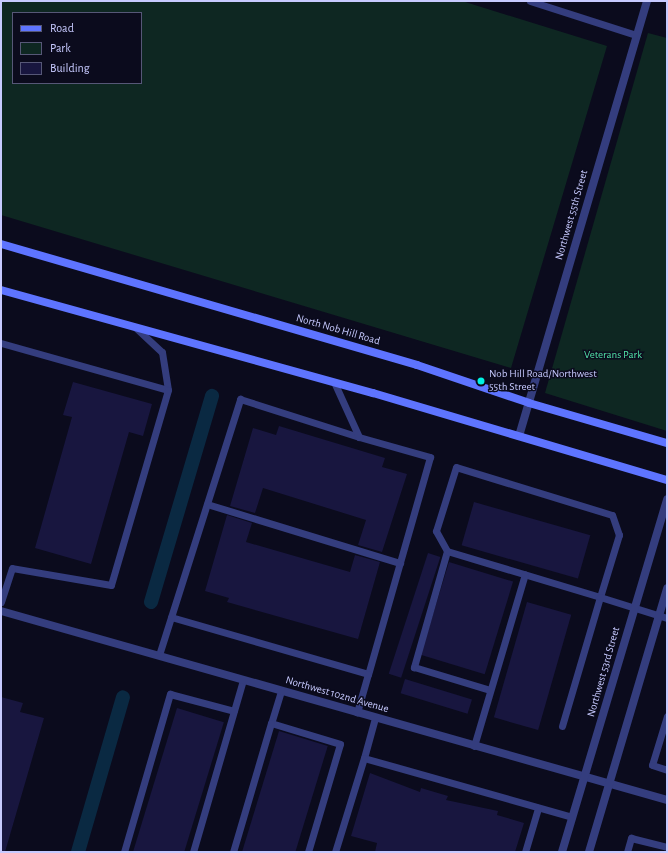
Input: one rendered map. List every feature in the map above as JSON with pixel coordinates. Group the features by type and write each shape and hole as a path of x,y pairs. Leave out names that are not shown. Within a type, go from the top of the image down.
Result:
{"main road":[{"name":"North Nob Hill Road","path":"1,244 417,365 529,403 667,443"},
{"path":"1,290 519,436 667,480"}],"street":[{"name":"Northwest 55th Street","path":"519,436 647,1"},
{"name":"Northwest 53rd Street","path":"562,852 667,499"},
{"path":"589,852 609,784 663,616 667,588"},
{"name":"Northwest 102nd Avenue","path":"1,611 584,778 667,800"}],"lane":[{"path":"530,1 636,35"},
{"path":"1,602 12,568 111,585 168,390 162,352 136,328"},
{"path":"1,343 168,390"},
{"path":"336,384 359,436"},
{"path":"158,655 240,399 430,457 357,712"},
{"path":"562,726 600,597 620,535 612,515 456,467 436,531 447,551 525,574 600,597 634,608 663,616"},
{"path":"206,504 400,563"},
{"path":"447,551 414,666 490,690"},
{"path":"474,746 525,574"},
{"path":"171,616 368,674"},
{"path":"193,852 243,680"},
{"path":"233,852 281,691"},
{"path":"124,852 170,694 234,711"},
{"path":"667,716 652,765 667,770"},
{"path":"335,852 376,718"},
{"path":"271,723 340,744 308,852"},
{"path":"364,758 572,817"},
{"path":"525,852 538,808"},
{"path":"626,852 631,838 667,847"}],"green space":[{"path":"1,1 462,1 607,46 511,368 1,215"},
{"name":"Veterans Park","path":"648,33 667,38 667,431 545,393"}],"building":[{"path":"73,382 152,404 143,436 129,432 91,564 35,548 72,417 63,415"},
{"path":"279,426 385,458 382,467 407,474 382,552 358,545 366,520 263,488 255,513 230,506 253,428 276,435"},
{"path":"474,502 590,535 578,579 462,545"},
{"path":"227,515 252,523 246,542 350,572 355,555 380,562 358,639 227,602 229,598 205,591"},
{"path":"428,553 440,557 401,678 389,674"},
{"path":"449,562 513,582 485,674 421,655"},
{"path":"527,602 571,615 538,730 494,717"},
{"path":"405,679 472,699 468,714 401,693"},
{"path":"1,697 23,703 20,712 44,718 5,852 1,852"},
{"path":"177,708 224,722 184,852 133,851"},
{"path":"279,731 328,746 295,852 242,851"},
{"path":"370,773 420,792 421,788 448,796 446,800 498,811 497,815 524,823 515,852 375,852 377,843 351,836"}],"waterway":[{"path":"151,602 212,396"},
{"path":"78,852 123,697"}],"place":[{"name":"Nob Hill Road/Northwest 55th Street","path":"481,381"}]}
